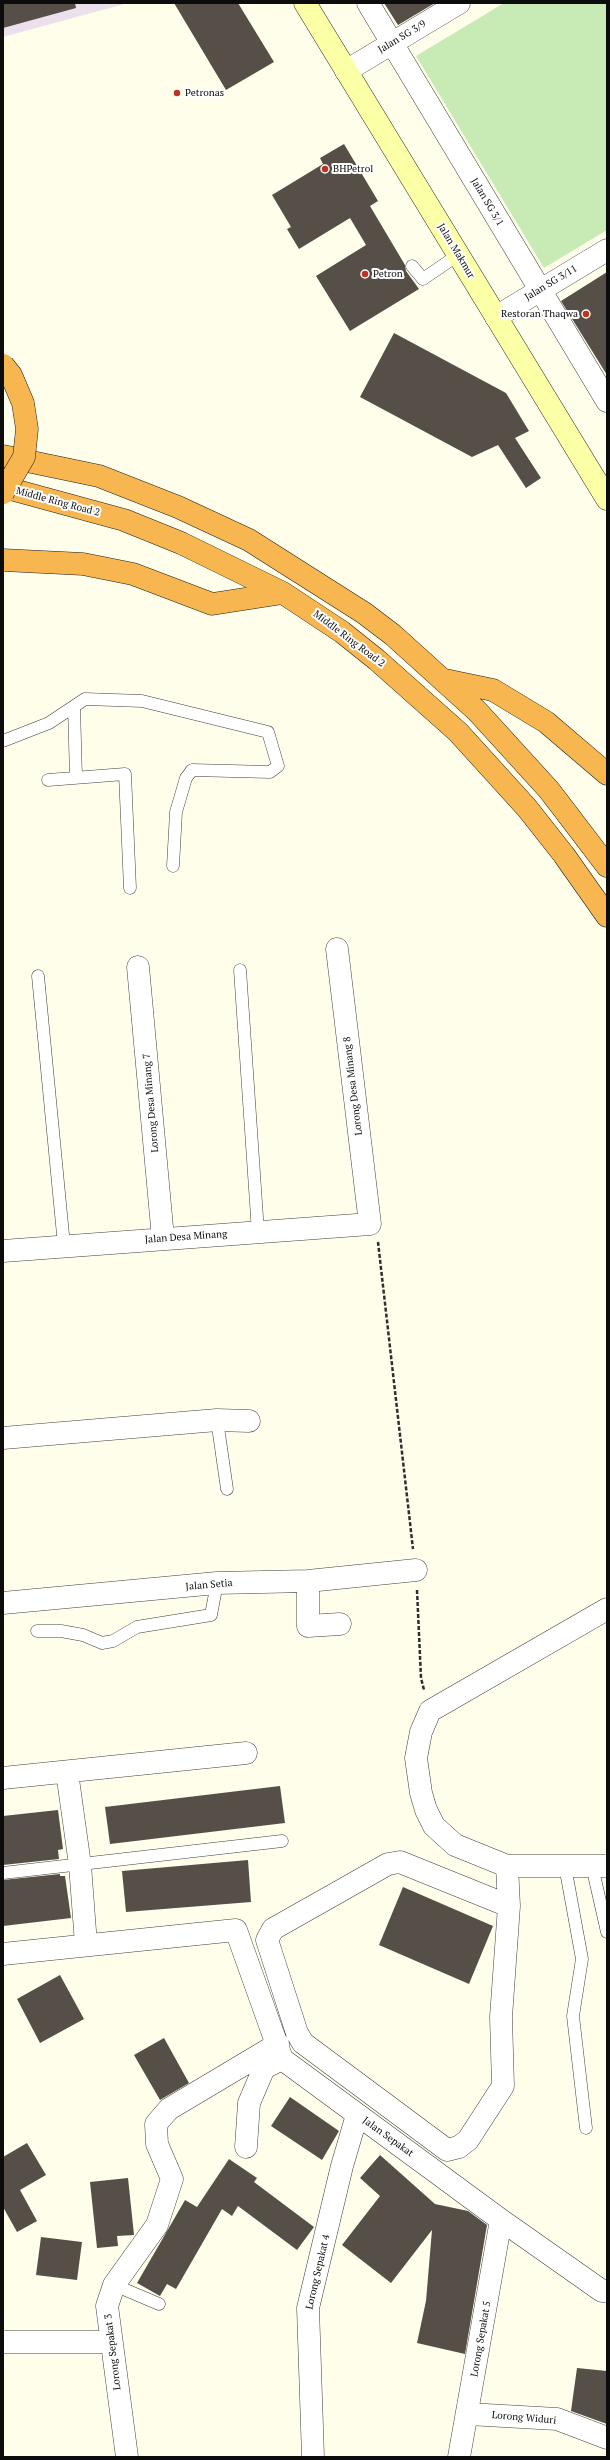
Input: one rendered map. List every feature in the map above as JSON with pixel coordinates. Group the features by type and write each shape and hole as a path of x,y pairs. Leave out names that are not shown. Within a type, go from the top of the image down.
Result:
{"highway":[{"path":"3,365 11,375 23,403 27,429 24,458 3,493"},
{"path":"3,456 99,476 178,507 249,540 364,613 445,680 517,753 549,790 607,866"},
{"name":"Middle Ring Road 2","path":"3,487 124,520 181,543 283,593 378,660 458,732 527,808 564,855 607,916"},
{"path":"3,560 83,564 133,574 212,604 283,593"},
{"path":"445,680 493,690 546,722 607,774"}],"street":[{"name":"Jalan Makmur","path":"305,3 607,499"},
{"name":"Jalan SG 3/1","path":"368,3 607,401"},
{"name":"Jalan SG 3/9","path":"346,71 459,3"},
{"name":"Jalan SG 3/11","path":"496,317 607,250"},
{"name":"Lorong Desa Minang 8","path":"337,949 370,1224"},
{"name":"Lorong Desa Minang 7","path":"138,967 163,1238"},
{"name":"Jalan Desa Minang","path":"3,1251 163,1238 370,1224"},
{"path":"3,1438 217,1420 249,1421"},
{"name":"Jalan Setia","path":"3,1603 217,1583 308,1580 416,1570"},
{"path":"308,1580 308,1626 340,1624"},
{"path":"599,1866 507,1866 455,1845 434,1826 426,1810 421,1793 416,1758 421,1732 430,1711 607,1609"},
{"path":"3,1778 246,1753"},
{"path":"67,1772 80,1865 86,1944"},
{"path":"507,1866 509,1906 501,2017 503,2086 468,2140 459,2147 447,2150 303,2043 297,2034 267,1940 273,1929 388,1864 400,1862 509,1906"},
{"path":"3,1954 86,1944 236,1930 280,2051 264,2068 249,2103 246,2147"},
{"name":"Jalan Sepakat","path":"280,2051 357,2115 501,2220 602,2291 607,2291"},
{"name":"Lorong Sepakat 3","path":"127,2457 111,2342 108,2306 114,2285 157,2225 172,2180 157,2144 156,2124 169,2109 280,2051"},
{"name":"Lorong Sepakat 4","path":"313,2457 308,2308 342,2166 357,2115"},
{"name":"Lorong Sepakat 5","path":"459,2457 468,2414 501,2220"},
{"path":"3,2342 111,2342"},
{"name":"Lorong Widuri","path":"468,2414 557,2419 579,2429 607,2438"}],"lane":[{"path":"412,266 423,279 458,255"},
{"path":"3,741 48,723 86,699 142,702 268,732 278,766 270,772 192,770 186,778 176,812 174,866"},
{"path":"74,707 76,777"},
{"path":"48,780 125,774 130,888"},
{"path":"240,970 258,1232"},
{"path":"38,976 64,1246"},
{"path":"217,1420 227,1489"},
{"path":"37,1631 61,1631 83,1635 102,1643 113,1641 137,1627 211,1615 217,1583"},
{"path":"3,1873 282,1842"},
{"path":"565,1866 582,1959 573,2016 586,2128"},
{"path":"599,1866 607,1932"},
{"path":"114,2285 159,2304"}],"path":[{"path":"370,1224 380,1246 393,1385 416,1570 421,1678 430,1711"}],"shaded area":[{"path":"3,3 128,3 3,37"}],"green space":[{"path":"504,3 607,3 607,230 544,268 416,56"}],"building":[{"path":"3,3 75,3 76,8 3,28"},
{"path":"174,3 238,3 274,62 226,90"},
{"path":"384,3 435,3 398,25"},
{"path":"344,144 378,201 370,206 405,265 406,271 419,289 350,331 316,276 366,245 350,218 299,249 287,229 291,227 272,195 323,164 320,158"},
{"path":"607,272 607,375 561,301"},
{"path":"394,333 506,393 529,431 515,438 541,478 526,488 498,445 472,457 360,397"},
{"path":"280,1786 285,1823 110,1844 105,1807"},
{"path":"58,1810 63,1849 58,1850 59,1859 3,1865 3,1816"},
{"path":"248,1860 251,1902 126,1912 122,1871"},
{"path":"60,1874 60,1876 65,1876 71,1918 3,1926 3,1880"},
{"path":"403,1887 493,1926 469,1984 379,1945"},
{"path":"60,1975 84,2019 40,2043 17,1999"},
{"path":"164,2038 189,2083 160,2100 134,2055"},
{"path":"290,2097 339,2131 322,2160 271,2126"},
{"path":"27,2143 46,2175 20,2190 37,2221 17,2232 3,2207 3,2157"},
{"path":"380,2155 435,2204 468,2211 487,2225 465,2354 417,2343 426,2301 432,2230 391,2283 342,2245 380,2196 360,2178"},
{"path":"229,2159 257,2178 254,2182 314,2227 297,2250 238,2206 232,2216 222,2209 176,2289 167,2284 160,2296 137,2283 185,2200 197,2207"},
{"path":"128,2178 134,2235 117,2236 118,2246 97,2248 90,2182"},
{"path":"41,2237 82,2242 77,2280 36,2275"},
{"path":"577,2368 607,2371 607,2424 571,2411"}],"place":[{"name":"Petronas","path":"177,93"},
{"name":"BHPetrol","path":"325,169"},
{"name":"Petron","path":"365,274"},
{"name":"Restoran Thaqwa","path":"586,314"}]}
